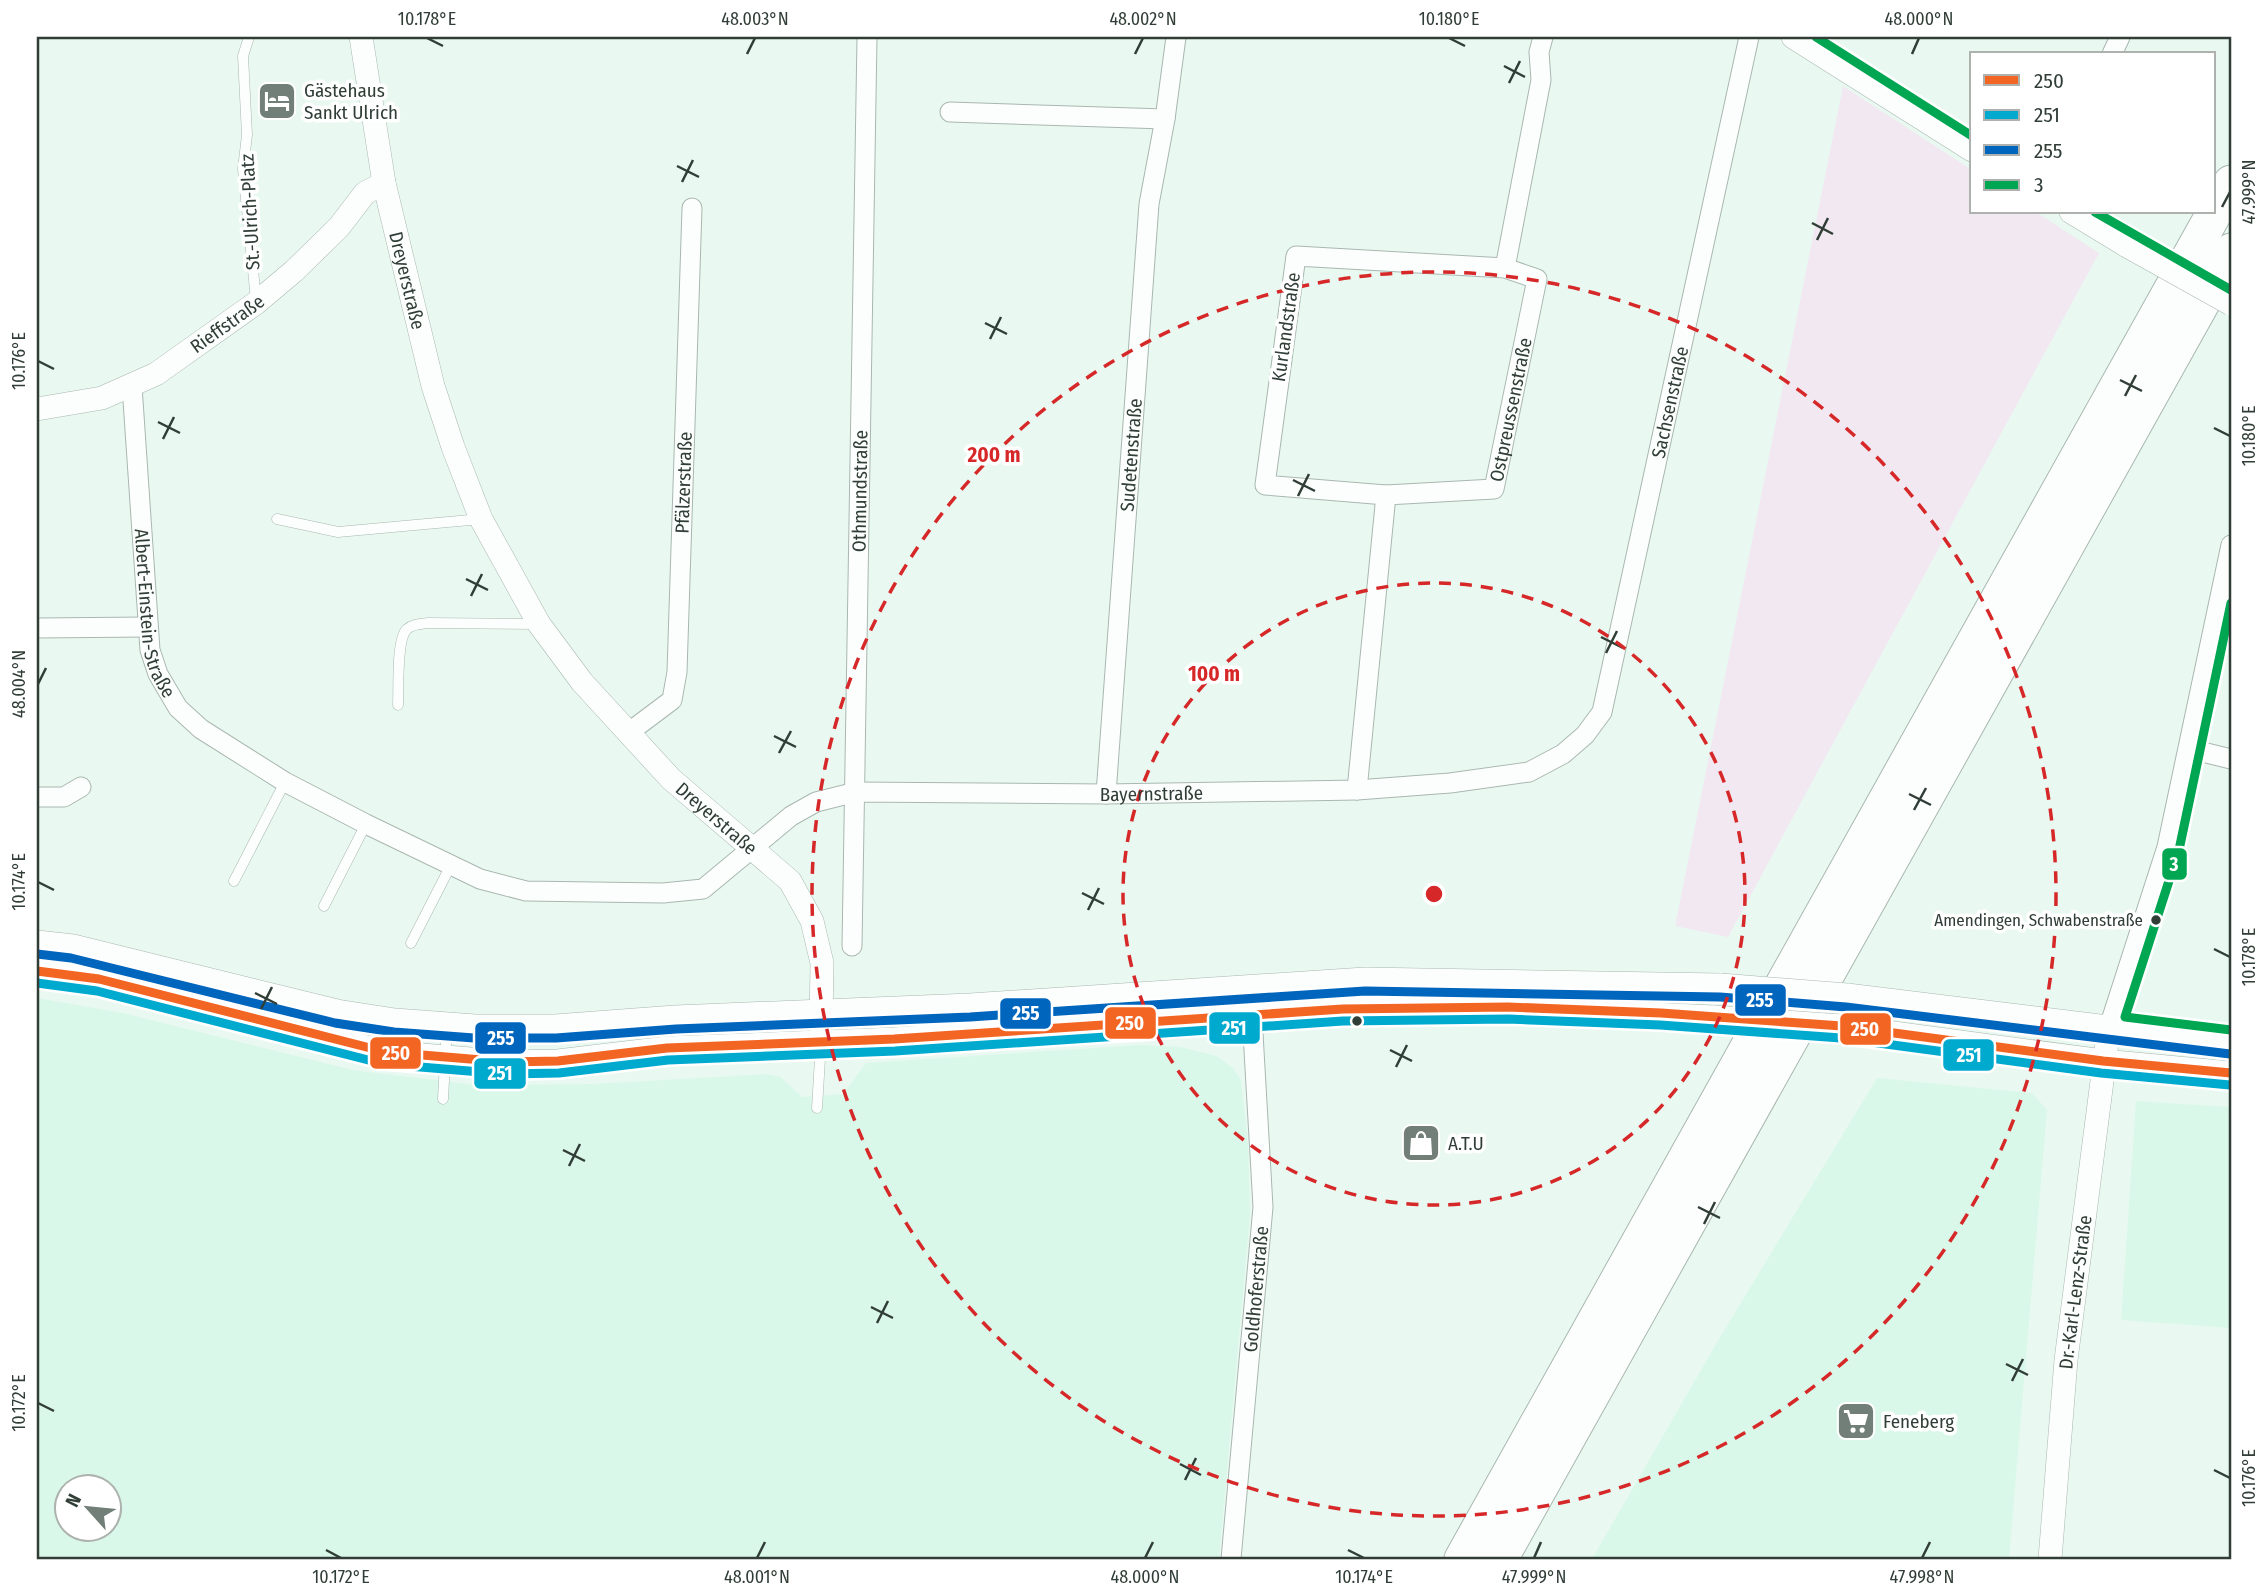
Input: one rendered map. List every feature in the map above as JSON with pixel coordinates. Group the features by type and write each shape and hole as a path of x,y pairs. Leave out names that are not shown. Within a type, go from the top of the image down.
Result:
{"highway":[{"path":"2216,210 2231,183"},
{"path":"1462,1559 2214,214"},
{"path":"1500,1559 2231,251"}],"street":[{"name":"Dreyerstraße","path":"361,37 384,183 433,386 481,519 539,624 582,682 671,779 754,847 790,881 812,922 822,963 821,1042"},
{"name":"Othmundstraße","path":"852,946 867,37"},
{"name":"Sudetenstraße","path":"1106,794 1149,204 1165,119 1176,37"},
{"path":"1505,268 1541,80 1539,52 1543,37"},
{"name":"Sachsenstraße","path":"1563,754 1585,735 1602,712 1609,686 1749,37"},
{"path":"1793,37 1970,149"},
{"path":"950,112 1165,119"},
{"name":"Rieffstraße","path":"37,410 102,398 156,374 256,303 321,245 365,193 384,183"},
{"name":"Pfälzerstraße","path":"628,733 672,700 677,672 692,208"},
{"path":"2074,214 2231,304"},
{"name":"Kurlandstraße","path":"1386,495 1265,485 1296,256 1505,268"},
{"name":"Ostpreussenstraße","path":"1386,495 1494,489 1537,279 1505,268"},
{"name":"Albert-Einstein-Straße","path":"132,386 147,627 158,674 189,720 285,782 366,824 480,879 526,891 687,892 703,889 754,847"},
{"path":"1357,790 1386,495"},
{"path":"2109,1027 2160,871 2189,749 2231,545"},
{"path":"37,628 147,627"},
{"path":"2189,749 2231,760"},
{"name":"Bayernstraße","path":"754,847 791,816 816,802 856,792 1106,794 1357,790 1450,783 1529,772 1563,754"},
{"path":"37,797 64,797 81,787"},
{"path":"37,942 73,946 337,1011 447,1024 555,1026 822,1010 970,1005 1365,979 1721,985 1847,995 2231,1042"},
{"path":"37,971 99,979 386,1052 445,1059 558,1061 667,1048 821,1042 1343,1009 1508,1007 1842,1026 2104,1060 2231,1073"},
{"name":"Goldhoferstraße","path":"1231,1559 1263,1207 1252,1016"},
{"name":"Dr.-Karl-Lenz-Straße","path":"2050,1559 2066,1360 2109,1027"}],"lane":[{"name":"St.-Ulrich-Platz","path":"249,37 243,57 247,135 243,169 256,303"},
{"path":"277,519 338,532 481,519"},
{"path":"398,705 401,642 405,630 412,625 539,624"},
{"path":"234,881 285,782"},
{"path":"324,906 366,824"},
{"path":"411,943 451,865"},
{"path":"443,1099 447,1024"},
{"path":"817,1108 821,1042"}],"shaded area":[{"path":"1843,86 1970,169 1970,214 2039,214 2099,253 1728,937 1675,926"},
{"path":"37,998 123,1013 353,1070 476,1085 592,1084 767,1074 781,1077 802,1097 843,1094 866,1063 1139,1045 1181,1047 1217,1056 1233,1068 1241,1080 1248,1144 1250,1215 1219,1559 37,1559"},
{"path":"1877,1078 2032,1093 2047,1110 2009,1559 1592,1559 1716,1344"},
{"path":"2136,1101 2231,1107 2231,1328 2121,1320"}],"transit line":[{"name":"3","path":"1816,37 1970,135"},
{"name":"3","path":"2098,214 2231,290"},
{"name":"3","path":"2231,603 2179,850 2125,1017 2231,1030"},
{"name":"255","path":"37,954 71,958 335,1023 394,1032 474,1038 556,1038 676,1029 970,1017 1365,991 1720,997 1846,1007 2230,1054"},
{"name":"250","path":"37,971 99,979 386,1052 506,1062 558,1061 667,1048 894,1039 1343,1009 1508,1007 1661,1013 1842,1026 2103,1061 2231,1073"},
{"name":"251","path":"37,983 97,991 384,1064 505,1074 559,1073 668,1060 895,1051 1343,1021 1508,1019 1660,1025 1841,1038 2101,1073 2230,1085"}],"place":[{"name":"Gästehaus Sankt Ulrich","path":"277,101"},
{"name":"Amendingen, Schwabenstraße","path":"2156,920"},
{"name":"A.T.U","path":"1421,1143"},
{"name":"Feneberg","path":"1856,1421"}]}
